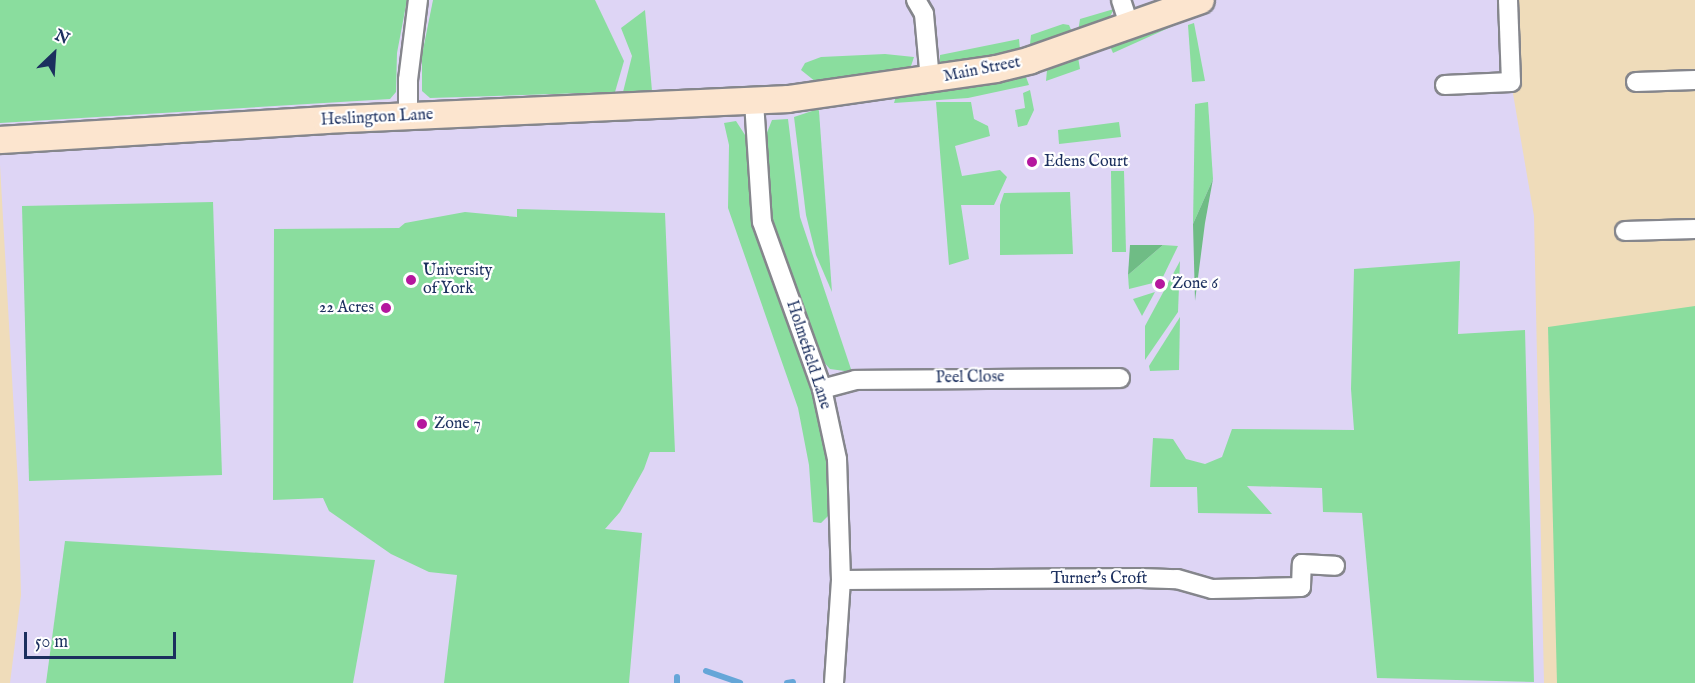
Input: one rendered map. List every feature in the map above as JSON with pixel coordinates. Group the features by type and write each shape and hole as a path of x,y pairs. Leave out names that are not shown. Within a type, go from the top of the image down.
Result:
{"street":[{"path":"408,116 418,0"},
{"path":"916,0 924,14 930,80"},
{"name":"Main Street","path":"754,102 930,80 1031,60 1125,12 1201,0"},
{"path":"1445,85 1511,82 1508,0"},
{"path":"1636,82 1695,80"},
{"name":"Heslington Lane","path":"0,140 408,116 754,102"},
{"name":"Holmefield Lane","path":"754,102 762,222 822,389 837,459 841,580 834,683"},
{"path":"1625,231 1695,230"},
{"name":"Peel Close","path":"822,389 855,380 1120,378"},
{"name":"Turner's Croft","path":"841,580 1140,578 1177,579 1212,589 1301,587 1302,564 1335,566"}],"shaded area":[{"path":"0,0 1508,0 1511,82 1534,216 1544,683 10,683 21,595 18,484 0,165"}],"green space":[{"path":"0,0 407,0 397,53 396,92 390,99 0,123"},
{"path":"433,0 595,0 624,61 615,92 430,98 422,91 422,55"},
{"path":"1114,9 1107,22 1078,32 1080,19"},
{"path":"645,10 652,91 623,92 632,56 621,28"},
{"path":"1194,23 1205,81 1192,82 1188,25"},
{"path":"1063,24 1069,25 1073,34 1034,46 1030,44 1031,35"},
{"path":"1173,24 1173,26 1113,53 1110,46"},
{"path":"1019,39 1020,50 993,57 940,63 940,55"},
{"path":"885,54 914,57 909,72 816,82 801,70 805,63 821,57"},
{"path":"1078,57 1080,69 1046,81 1047,70"},
{"path":"1018,74 1026,77 1029,85 968,98 894,103 896,96"},
{"path":"1030,90 1034,110 1027,125 1018,127 1015,110 1025,108 1023,93"},
{"path":"936,102 971,102 974,119 988,126 990,136 955,146 962,176 1000,170 1007,177 994,205 961,205 969,259 949,265"},
{"path":"1208,102 1213,179 1193,224 1195,104"},
{"path":"818,109 832,292 816,255 806,215 794,117"},
{"path":"788,119 800,217 852,372 830,369 820,358 772,221 766,135 772,120"},
{"path":"736,121 747,138 754,224 820,413 830,479 830,514 821,523 813,522 809,465 798,408 728,208 729,145 724,123"},
{"path":"1119,122 1121,137 1059,144 1058,130"},
{"path":"1111,171 1124,171 1126,252 1112,252"},
{"path":"1213,179 1205,223 1195,301 1193,224"},
{"path":"1070,192 1073,254 1000,255 1000,205 1004,193"},
{"path":"213,202 222,475 29,481 22,206"},
{"path":"517,209 665,213 675,452 650,452 644,469 620,512 605,529 642,533 629,683 444,683 457,575 429,572 391,554 329,511 323,498 273,500 274,229 399,228 405,223 465,212 517,217"},
{"path":"1130,245 1163,245 1128,275"},
{"path":"1163,245 1178,246 1161,281 1129,289 1128,275"},
{"path":"1180,261 1178,312 1145,360 1145,326"},
{"path":"1460,261 1458,334 1525,330 1534,682 1377,678 1362,513 1323,512 1322,488 1247,486 1272,514 1198,513 1197,487 1150,487 1153,438 1173,439 1186,459 1205,464 1222,457 1232,429 1354,430 1351,389 1354,269"},
{"path":"1155,292 1142,316 1133,299"},
{"path":"1695,306 1695,683 1557,683 1548,327"},
{"path":"1180,317 1179,370 1150,371 1149,366"},
{"path":"65,541 375,560 353,683 46,683"}],"waterway":[{"path":"706,671 740,683"},
{"path":"677,677 677,683"},
{"path":"787,683 793,682"}],"place":[{"name":"Edens Court","path":"1032,162"},
{"name":"University of York","path":"411,280"},
{"name":"Zone 6","path":"1160,284"},
{"name":"22 Acres","path":"386,308"},
{"name":"Zone 7","path":"422,424"}]}
